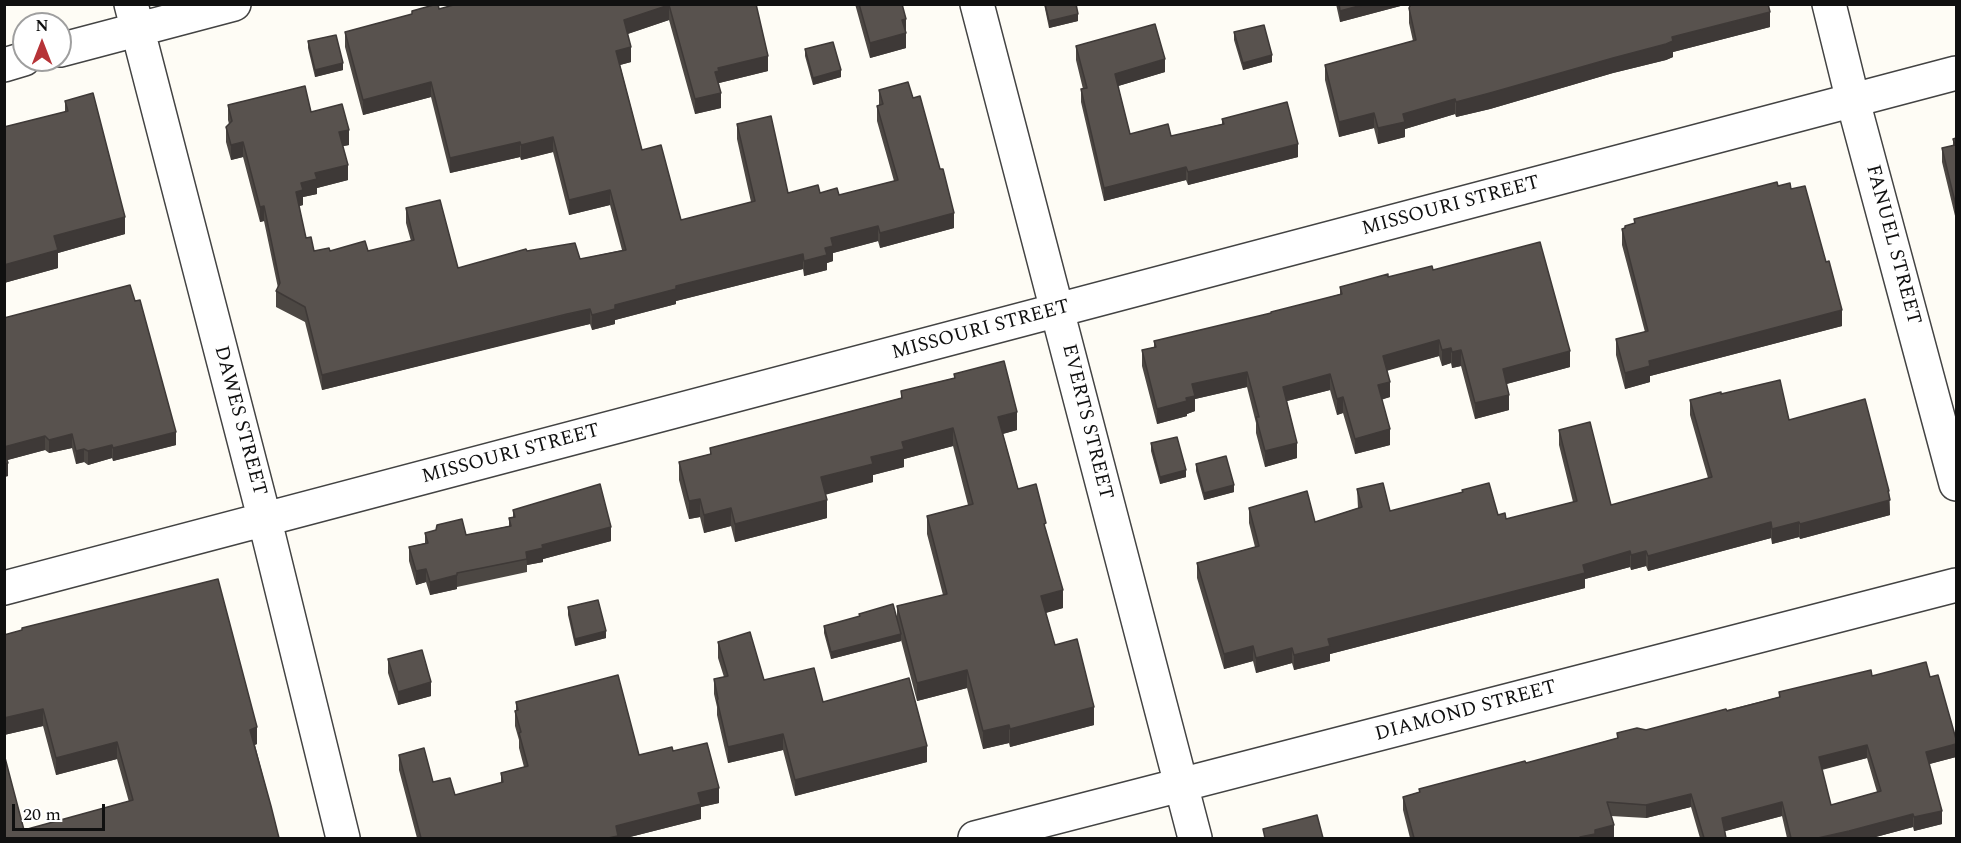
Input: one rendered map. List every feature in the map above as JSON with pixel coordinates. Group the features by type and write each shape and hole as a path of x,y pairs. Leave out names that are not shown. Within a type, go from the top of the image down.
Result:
{"street":[{"path":"72,45 134,17 234,4"},
{"name":"EVERTS STREET","path":"977,4 1195,838"},
{"name":"FANUEL STREET","path":"1829,4 1956,484"},
{"name":"DAWES STREET","path":"134,17 265,521 343,838"},
{"name":"MISSOURI STREET","path":"4,588 1956,73"},
{"name":"DIAMOND STREET","path":"975,838 1956,585"}],"building":[{"path":"438,4 439,9 457,4 756,4 768,56 718,68 719,71 715,72 721,93 695,99 669,5 624,20 631,47 616,51 642,150 661,145 681,220 755,201 737,124 771,116 788,193 818,185 820,193 837,188 839,195 898,180 877,106 883,104 879,90 908,82 913,98 920,96 954,213 880,233 878,226 831,238 833,246 825,248 827,255 804,261 803,254 676,286 676,289 615,305 615,309 592,315 590,309 567,314 322,375 305,307 276,291 280,283 264,206 260,207 243,142 231,145 226,127 232,121 228,105 305,86 311,112 342,104 349,130 339,132 348,165 315,173 317,179 301,183 303,190 296,192 306,238 311,237 314,251 329,248 330,251 365,241 368,251 414,240 406,208 440,200 458,268 526,249 527,251 575,243 580,259 626,250 610,190 569,200 553,137 450,158 431,82 363,100 345,32 412,14 412,11"},
{"path":"859,4 902,4 906,19 902,20 906,33 870,43"},
{"path":"1045,4 1076,4 1078,14 1049,21"},
{"path":"1339,4 1366,4 1340,11"},
{"path":"1411,4 1768,4 1770,12 1672,37 1673,41 1666,44 1490,93 1456,102 1455,99 1403,114 1405,122 1378,128 1374,113 1339,122 1325,65 1416,40 1409,8"},
{"path":"1155,24 1165,59 1115,74 1130,134 1168,124 1171,136 1224,124 1222,119 1287,102 1298,144 1188,172 1186,167 1104,188 1081,89 1087,88 1076,46"},
{"path":"1264,25 1272,55 1243,63 1234,32"},
{"path":"336,35 343,63 315,70 308,41"},
{"path":"833,42 841,70 813,78 805,49"},
{"path":"93,93 125,217 54,236 58,250 4,265 4,127 68,111 65,101"},
{"path":"1956,138 1956,206 1942,148 1955,145 1953,139"},
{"path":"1777,182 1778,186 1790,183 1791,189 1805,186 1842,310 1649,361 1650,366 1625,373 1616,339 1648,331 1622,229 1635,223 1634,219"},
{"path":"1540,242 1570,351 1503,369 1509,395 1475,403 1461,350 1452,352 1451,348 1442,350 1439,340 1383,356 1390,382 1378,385 1390,429 1355,439 1343,397 1337,399 1330,374 1283,387 1297,443 1265,451 1247,372 1192,384 1195,396 1186,398 1187,401 1157,409 1142,350 1156,347 1154,341 1342,294 1340,287 1388,274 1388,277 1432,266 1433,270"},
{"path":"130,285 135,301 140,300 176,432 113,448 112,445 88,451 84,449 76,451 72,434 49,440 45,436 4,447 4,318"},
{"path":"1004,361 1017,412 998,417 1018,489 1036,484 1046,523 1044,524 1063,590 1041,596 1055,645 1077,639 1094,707 1010,729 1009,725 983,731 967,670 917,683 897,606 947,594 927,516 973,504 953,428 902,442 904,449 871,457 873,464 821,477 827,500 735,524 731,508 704,515 700,499 689,501 679,462 711,454 710,448 902,398 901,391 955,378 954,374"},
{"path":"1780,380 1789,420 1865,399 1890,500 1800,524 1799,522 1772,529 1771,522 1648,556 1646,551 1631,555 1630,551 1583,565 1585,573 1328,639 1330,646 1294,655 1292,648 1256,658 1253,646 1224,654 1197,563 1259,546 1249,508 1307,491 1315,522 1362,507 1357,489 1383,483 1390,511 1489,483 1498,515 1505,513 1506,519 1577,501 1559,430 1590,422 1611,505 1712,477 1690,400"},
{"path":"1177,437 1186,470 1160,477 1151,443"},
{"path":"4,451 8,463 4,464"},
{"path":"1226,456 1234,485 1204,493 1196,464"},
{"path":"600,484 611,527 542,545 543,548 526,552 527,559 457,573 457,575 430,582 426,569 416,571 409,547 428,543 425,533 436,530 437,525 462,519 466,535 511,526 509,518 515,517 513,510"},
{"path":"218,579 257,727 250,730 279,838 4,838 4,754 24,830 133,800 117,742 56,758 43,709 4,718 4,635 22,630 22,628"},
{"path":"598,600 606,631 575,639 568,607"},
{"path":"893,604 901,634 831,652 824,626"},
{"path":"750,632 764,680 814,668 823,702 909,678 927,746 795,780 783,734 728,747 714,679 728,676 718,642"},
{"path":"422,650 431,682 398,692 388,659"},
{"path":"1926,662 1930,677 1938,675 1956,739 1956,744 1926,752 1942,811 1914,817 1913,814 1818,838 1791,838 1782,802 1722,818 1726,838 1704,838 1691,794 1646,805 1607,802 1614,825 1595,830 1595,834 1580,838 1414,838 1403,797 1420,792 1419,789 1618,738 1617,733 1637,728 1646,730 1780,697 1779,692 1871,670 1872,676","holes":["1867,745 1881,791 1831,805 1819,757"]},
{"path":"618,675 639,755 672,747 673,751 707,743 719,788 698,793 701,804 616,826 618,836 608,838 421,838 399,755 424,748 433,782 450,778 455,795 503,782 501,773 528,766 519,733 521,732 515,711 518,710 516,702"},
{"path":"1317,815 1323,838 1265,838 1263,829"}]}
